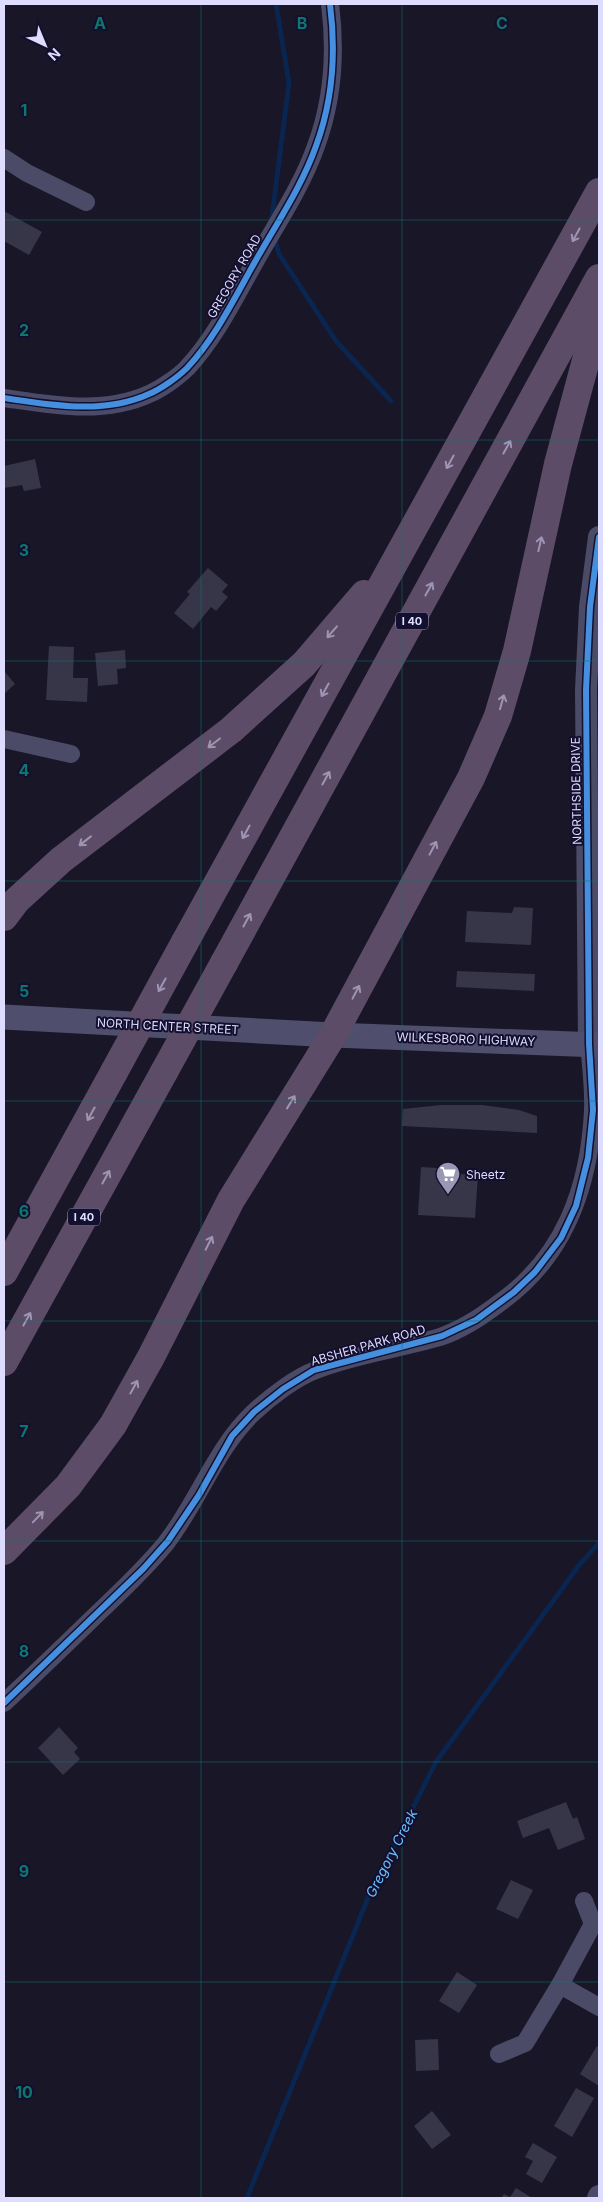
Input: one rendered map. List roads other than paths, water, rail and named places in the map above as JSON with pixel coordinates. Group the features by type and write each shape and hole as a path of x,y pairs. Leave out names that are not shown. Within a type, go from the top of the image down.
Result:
{"highway":[{"path":"4,1272 599,192"},
{"name":"I 40","path":"4,1362 599,278"},
{"path":"4,1551 68,1486 113,1425 151,1358 231,1200 333,1034 471,778 498,716 517,651 558,464 592,338 599,319"},
{"path":"4,917 16,901 61,860 231,730 304,664 368,590 424,509"}],"main road":[{"name":"NORTH CENTER STREET","path":"4,1017 333,1034"},
{"name":"WILKESBORO HIGHWAY","path":"333,1034 594,1045"}],"street":[{"name":"GREGORY ROAD","path":"4,398 66,406 109,406 150,394 186,370 212,336 292,196 316,146 330,92 334,36 330,4"},
{"path":"4,158 27,173 86,202"},
{"name":"NORTHSIDE DRIVE","path":"594,1045 586,690 590,607 599,537"},
{"path":"4,739 72,754"},
{"name":"ABSHER PARK ROAD","path":"4,1704 143,1570 168,1541 198,1495 232,1436 254,1412 283,1389 314,1370 442,1336 476,1320 514,1292 535,1272 561,1238 576,1206 583,1177 594,1110 594,1045"},
{"path":"498,2054 525,2043 560,1985 593,1924 584,1901"},
{"path":"560,1985 599,2007"}],"waterway":[{"path":"271,224 289,83 276,4"},
{"path":"274,237 279,254 336,341 391,401"},
{"name":"Gregory Creek","path":"247,2198 368,1898 436,1762 580,1564 599,1543"}],"place":[{"name":"Sheetz","path":"448,1195"}]}
